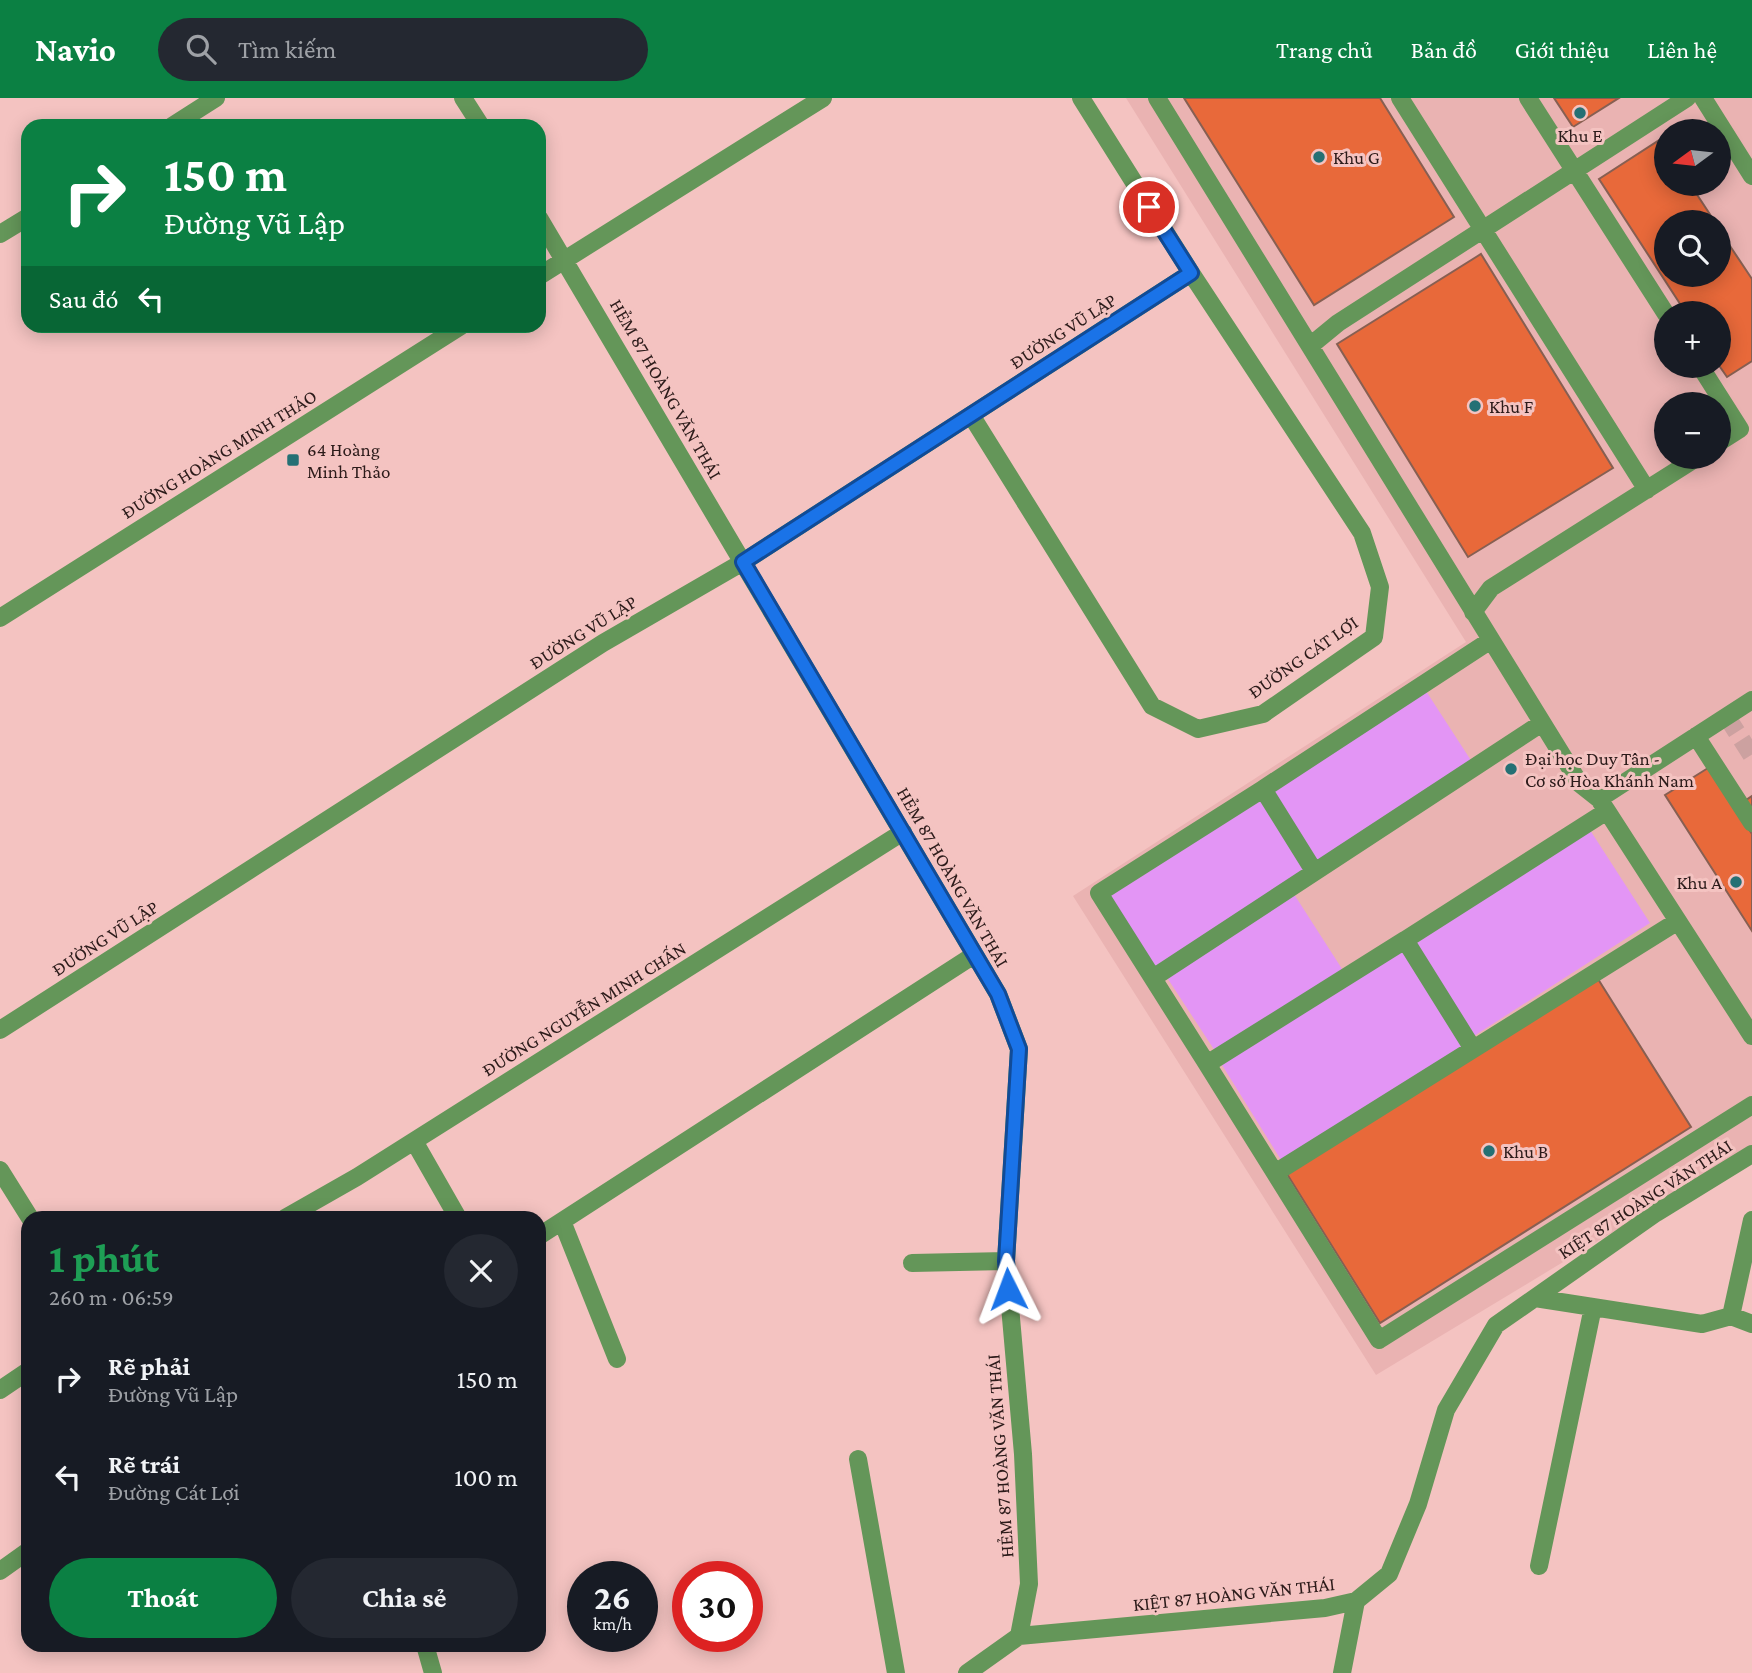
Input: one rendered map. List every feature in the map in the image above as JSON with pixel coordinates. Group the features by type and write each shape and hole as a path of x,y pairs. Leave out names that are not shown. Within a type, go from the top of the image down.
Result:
{"street":[{"path":"183,119 216,98"},
{"path":"463,98 476,119"},
{"path":"546,272 822,98"},
{"name":"ĐƯỜNG CÁT LỢI","path":"971,415 1152,706 1198,729 1263,714 1374,637 1380,587 1362,533 1191,273 1081,98"},
{"path":"1157,98 1580,784 1603,805 1752,1036"},
{"path":"1401,98 1647,490"},
{"path":"1528,98 1658,301"},
{"path":"1310,346 1338,323 1687,98"},
{"path":"1703,98 1752,176"},
{"path":"0,234 21,221"},
{"name":"HẺM 87 HOÀNG VĂN THÁI","path":"546,229 998,994 1019,1049 1006,1261 1023,1454 1029,1584 1019,1636"},
{"name":"ĐƯỜNG VŨ LẬP","path":"0,1030 603,643 743,562 1191,273"},
{"name":"ĐƯỜNG HOÀNG MINH THẢO","path":"0,618 450,333"},
{"path":"1709,378 1746,425 1731,435"},
{"path":"1473,612 1492,587 1679,469"},
{"path":"1491,640 1099,893 1379,1340 1752,1105"},
{"path":"1207,1064 1405,940 1603,805 1696,736 1752,700"},
{"path":"1153,978 1542,723"},
{"path":"1696,736 1752,823"},
{"path":"1263,789 1314,871"},
{"name":"ĐƯỜNG NGUYỄN MINH CHẤN","path":"297,1211 414,1141 903,832"},
{"path":"1275,1173 1678,921"},
{"path":"1405,940 1473,1049"},
{"path":"546,1231 974,955"},
{"path":"414,1141 454,1211"},
{"name":"KIỆT 87 HOÀNG VĂN THÁI","path":"1019,1636 1325,1608 1356,1601 1389,1574 1418,1504 1446,1410 1496,1325 1656,1213 1752,1154"},
{"path":"0,1170 26,1211"},
{"path":"1731,1316 1752,1220"},
{"path":"562,1221 617,1359"},
{"path":"912,1263 1006,1261"},
{"path":"1535,1298 1702,1324 1731,1316 1752,1324"},
{"path":"1539,1566 1593,1307"},
{"path":"0,1390 21,1376"},
{"path":"858,1459 896,1673"},
{"path":"0,1571 21,1555"},
{"path":"1342,1673 1356,1601"},
{"path":"967,1673 1019,1636"},
{"path":"427,1652 433,1673"}],"shaded area":[{"name":"Đại học Duy Tân - Cơ sở Hòa Khánh Nam","path":"1126,98 1752,98 1752,1148 1376,1375 1073,896 1466,642"},
{"path":"1426,691 1472,762 1314,864 1269,792"},
{"path":"1261,797 1308,869 1153,970 1106,898"},
{"path":"1590,830 1650,923 1474,1036 1416,943"},
{"path":"1292,891 1344,972 1217,1054 1164,973"},
{"path":"1405,948 1465,1044 1281,1160 1222,1065"}],"building":[{"name":"Khu G","path":"1184,98 1380,98 1454,217 1314,305"},
{"name":"Khu E","path":"1554,98 1619,98 1573,127"},
{"path":"1654,144 1654,196 1698,196 1707,210 1654,210 1654,264 1599,179"},
{"path":"1731,248 1752,279 1752,361 1731,374 1731,301 1678,301 1669,287 1731,287"},
{"name":"Khu F","path":"1481,254 1613,468 1468,557 1337,344"},
{"name":"Khu A","path":"1708,768 1734,808 1752,796 1752,823 1747,826 1752,834 1752,931 1665,795"},
{"name":"Khu B","path":"1598,979 1691,1127 1380,1323 1287,1174"}],"tunnel":[{"path":"1727,717 1752,756"}],"place":[{"name":"Khu E","path":"1580,113"},
{"name":"Khu G","path":"1319,157"},
{"name":"Khu F","path":"1475,406"},
{"name":"64 Hoàng Minh Thảo","path":"293,460"},
{"name":"Đại học Duy Tân - Cơ sở Hòa Khánh Nam","path":"1511,769"},
{"name":"Khu A","path":"1736,882"},
{"name":"Khu B","path":"1489,1151"}],"route":[{"path":"1008,1289 1006,1261 1019,1049 998,994 743,562 1191,273 1149,207"}]}
